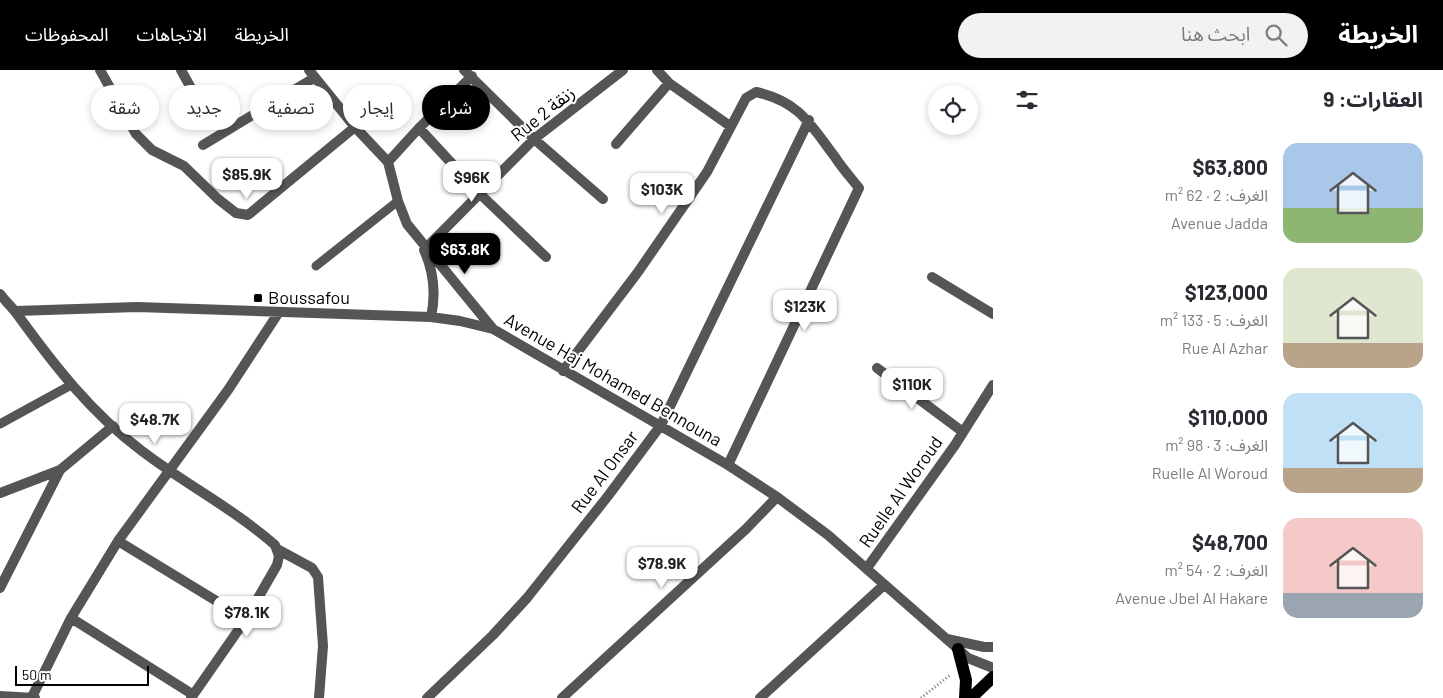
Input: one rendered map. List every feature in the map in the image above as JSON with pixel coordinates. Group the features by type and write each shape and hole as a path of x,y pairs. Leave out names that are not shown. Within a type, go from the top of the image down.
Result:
{"main road":[{"path":"958,649 966,680 965,698"},
{"path":"971,698 993,677"}],"street":[{"path":"100,70 136,134 152,150 184,166 218,199 236,213 248,215 351,130"},
{"path":"181,70 189,85"},
{"name":"Rue 2 زنقة","path":"425,248 534,139 623,70"},
{"path":"657,70 669,83 730,126"},
{"path":"388,162 468,73 534,139 603,199"},
{"path":"203,145 312,74 343,112"},
{"path":"616,144 669,83"},
{"path":"563,371 638,272 701,180 741,105 751,94 756,92 769,94 786,102 809,120 859,188 728,465"},
{"name":"Rue Al Onsar","path":"427,698 493,635 527,598 608,496 661,425 809,120"},
{"path":"419,128 480,194 546,257"},
{"path":"358,130 388,162 406,224 493,329"},
{"path":"425,248 433,274 434,301 431,317"},
{"path":"932,277 993,314"},
{"path":"0,294 8,308 71,385 113,426 142,451 256,530 277,549 312,568 318,577 323,646 319,698"},
{"name":"Avenue Haj Mohamed Bennouna","path":"8,308 137,307 431,317 460,321 493,329 563,371 661,425 777,497 828,535 968,658 993,669"},
{"path":"0,696 34,698 71,618 118,541 239,375 279,312"},
{"path":"877,368 963,432"},
{"name":"Ruelle Al Woroud","path":"867,568 963,432 993,385"},
{"path":"0,493 60,470 113,426"},
{"path":"0,588 60,470"},
{"path":"562,698 746,529 777,497"},
{"path":"118,541 246,619"},
{"path":"71,618 191,696 246,619 277,565 279,556 277,549"},
{"path":"760,698 884,585"},
{"name":"Avenue Haj Mohamed Bennouna","path":"946,639 984,647 993,647"}],"lane":[{"path":"316,266 398,201"},
{"path":"0,424 71,385"}],"place":[{"name":"Boussafou","path":"258,298"}]}
